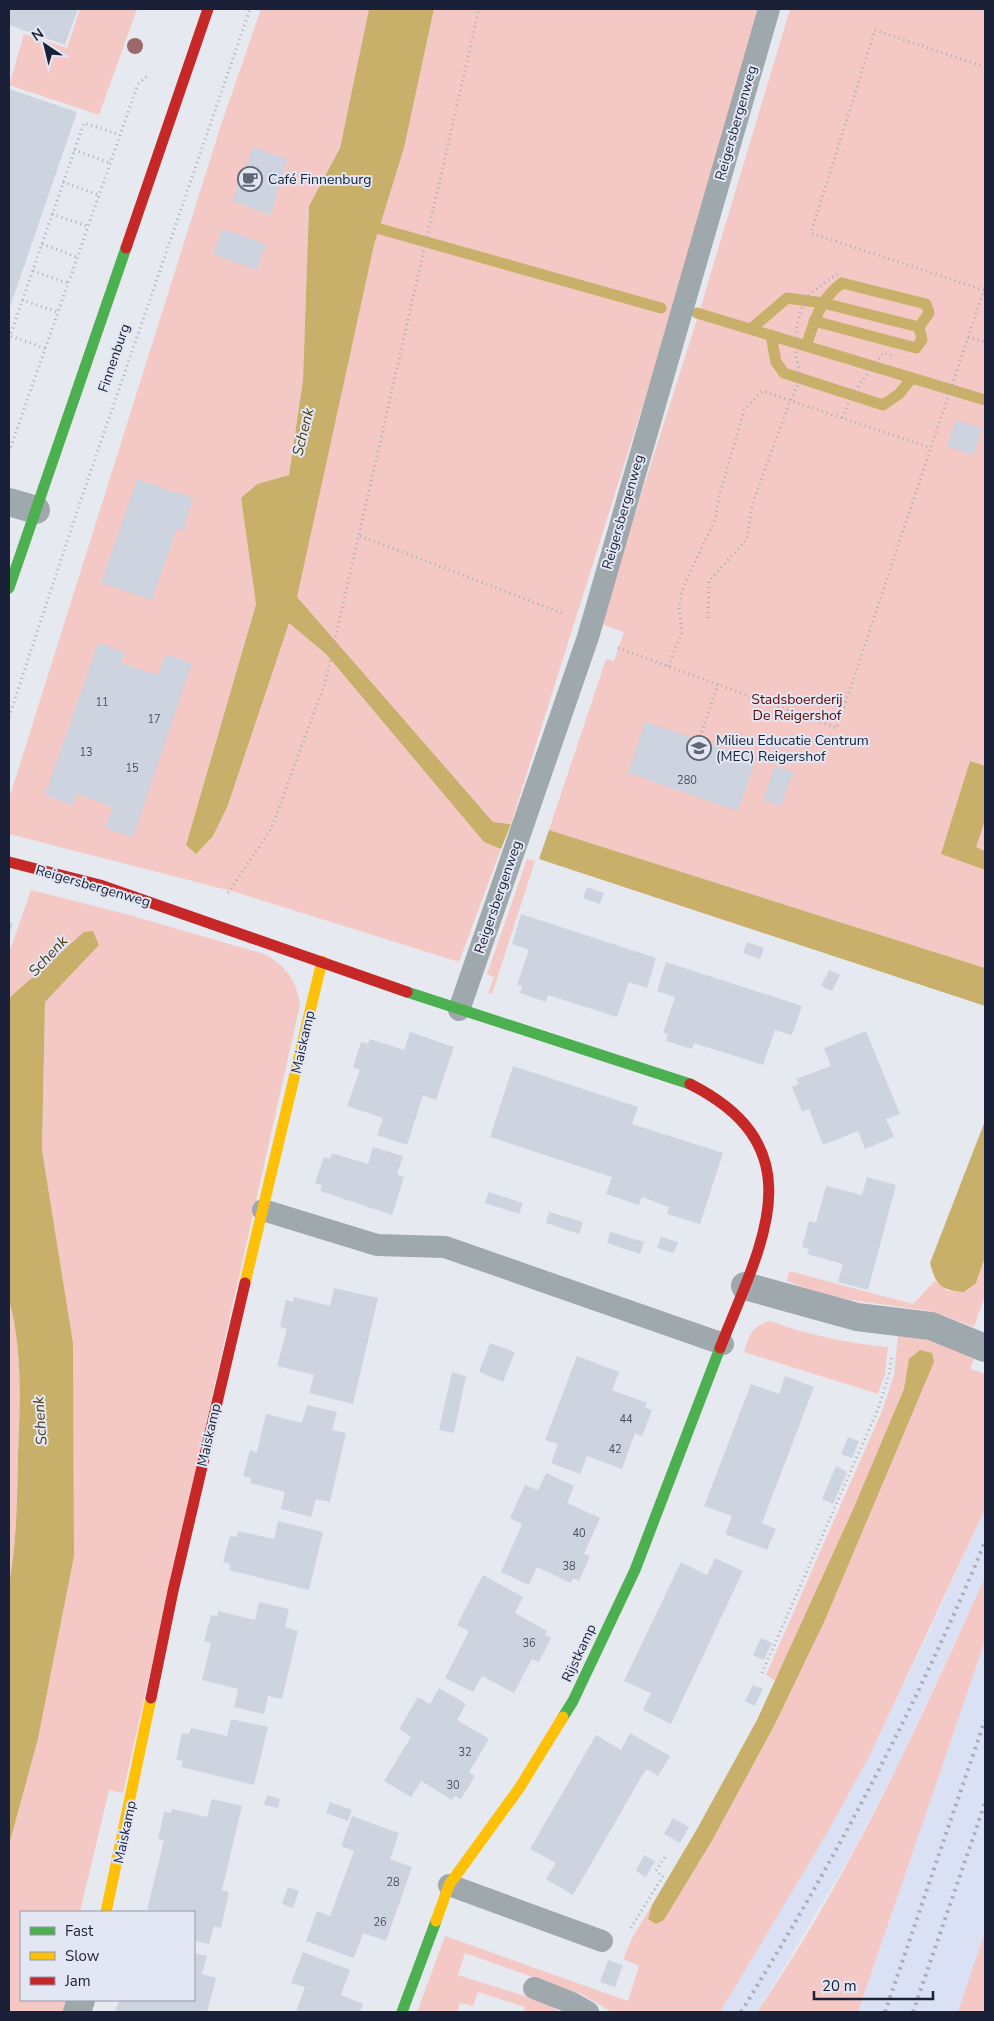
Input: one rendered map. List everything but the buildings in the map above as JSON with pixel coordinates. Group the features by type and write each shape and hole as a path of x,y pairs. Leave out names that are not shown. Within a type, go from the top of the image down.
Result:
{"street":[{"name":"Finnenburg","path":"9,588 208,9"},
{"path":"9,502 36,510"},
{"name":"Reigersbergenweg","path":"9,862 100,885 459,1010 691,1084 717,1097 740,1115 756,1134 767,1160 770,1192 767,1222 745,1286"},
{"name":"Maiskamp","path":"106,1911 126,1835 140,1750 172,1592 322,961"},
{"path":"745,1286 857,1317 931,1326 985,1348"},
{"name":"Rijstkamp","path":"402,2012 449,1885 520,1787 573,1701 635,1570 745,1286"}],"lane":[{"name":"Reigersbergenweg","path":"459,1010 588,637 769,9"},
{"path":"263,1210 378,1245 445,1246 723,1344"},
{"path":"449,1885 602,1941"},
{"path":"534,1988 572,2003 588,2012"}],"path":[{"name":"Finnenburg","path":"9,717 76,514 250,9"},
{"path":"208,922 271,829 325,683 421,271 479,9"},
{"path":"360,536 572,617 588,637 837,728 985,288 811,233 875,30 985,67"},
{"path":"9,452 138,84 150,73"},
{"path":"45,348 10,336 74,150 84,123 120,135"},
{"path":"74,150 110,162"},
{"path":"63,182 99,194"},
{"path":"52,214 88,226"},
{"path":"42,244 77,257"},
{"path":"33,271 68,283"},
{"path":"708,618 710,581 747,540 752,505 790,401 801,379 796,356 797,324 801,310 810,294 837,274"},
{"path":"22,300 58,312"},
{"path":"968,337 985,342"},
{"path":"842,418 852,395 884,353 895,356"},
{"path":"668,666 682,633 679,607 683,587 715,520 719,498 744,410 762,392 931,448"},
{"path":"700,737 718,684"},
{"path":"762,1673 878,1410 889,1375 896,1322"},
{"path":"602,1941 631,1928 663,1876 656,1871 665,1857"}],"shaded area":[{"path":"985,1508 985,1577 897,1766 852,1853 757,2012 720,2012 871,1753 937,1615"},
{"path":"985,1641 985,2012 858,2012"}],"green space":[{"path":"80,9 137,9 99,115 9,85 24,34 67,48"},
{"path":"261,9 369,9 340,148 309,206 303,380 289,475 257,484 241,498 256,603 186,845 228,805 289,622 326,654 484,841 501,849 459,962 235,892 9,834 9,799 221,125"},
{"path":"434,9 761,9 670,319 511,824 493,822 296,597 374,245 404,148"},
{"name":"Stadsboerderij De Reigershof","path":"790,9 985,9 985,968 549,830 606,659 614,661 624,632 600,624 698,316"},
{"path":"527,859 535,861 492,994 488,993 494,977 487,974"},
{"path":"31,890 126,914 264,954 278,963 289,975 296,988 300,1005 123,1793 109,1790 80,1911 20,1911 20,2001 71,2001 67,2012 9,2012 9,1845 38,1739 74,1556 73,1343 42,1150 45,1002 99,945 93,931 84,932 9,998 9,953"},
{"path":"985,1257 985,1296 974,1327 931,1311 843,1299 815,1292 787,1281 789,1271 913,1304 935,1281 948,1291 976,1283"},
{"path":"9,1300 17,1338 20,1397 16,1520 9,1584"},
{"path":"770,1321 828,1338 888,1347 885,1374 878,1394 744,1352 752,1332"},
{"path":"898,1334 937,1342 956,1350 974,1359 970,1369 985,1374 984,1511 871,1753 826,1835 720,2012 612,2012 581,1994 465,1953 458,1975 550,2004 559,2012 524,2012 525,2007 478,1992 473,2006 460,2003 457,2012 417,2012 445,1936 628,2001 639,1966 623,1959 632,1938 652,1905 649,1919 656,1924 664,1920 713,1839 774,1726 776,1681 766,1675 882,1411 894,1375"},
{"path":"985,1577 985,1641 858,2012 757,2012 791,1961 822,1908 881,1799"},
{"path":"985,1932 985,2012 958,2012"}],"water":[{"name":"Schenk","path":"369,9 434,9 404,148 374,245 297,597 493,822 511,824 501,849 484,842 326,654 289,623 228,805 213,836 196,854 186,845 256,604 241,498 257,484 289,475 303,380 309,206 340,148"},
{"path":"970,761 985,766 985,820 976,847 985,851 985,870 941,854"},
{"path":"549,830 985,968 985,1006 539,859"},
{"name":"Schenk","path":"93,931 99,945 45,1002 42,1150 73,1343 74,1556 38,1739 9,1845 9,1584 16,1520 20,1377 17,1338 9,1300 9,998 84,932"},
{"path":"985,1121 985,1257 976,1283 964,1292 949,1290 940,1285 934,1277 930,1263"},
{"path":"920,1350 932,1353 934,1362 825,1620 774,1726 713,1839 664,1920 656,1924 648,1919 652,1905 697,1829 757,1720 852,1512 904,1389 909,1359"}],"waterway":[{"path":"366,225 661,308"},
{"path":"751,329 787,298 823,303 919,327 929,313 926,304 842,283 823,303 806,346"},
{"path":"697,313 985,400"},
{"path":"814,321 916,348 922,340 919,327"},
{"path":"771,335 776,362 784,373 883,405 899,394 912,378"}],"railway":[{"path":"741,2012 809,1898 872,1782 931,1664 985,1542"},
{"path":"885,2012 985,1720"},
{"path":"913,2012 985,1803"}],"traffic: fast":[{"path":"9,588 126,248"},
{"path":"407,992 690,1084"},
{"path":"563,1717 573,1701 635,1570 720,1348"},
{"path":"402,2012 436,1921"}],"traffic: slow":[{"path":"245,1283 322,961"},
{"path":"106,1911 151,1698"},
{"path":"436,1921 449,1885 520,1787 563,1717"}],"traffic: jam":[{"path":"126,248 208,9"},
{"path":"9,862 100,885 407,992"},
{"path":"690,1084 730,1110 755,1138 767,1169 768,1202 762,1237 750,1273 720,1348"},
{"path":"151,1698 173,1591 245,1283"}],"place":[{"name":"Café Finnenburg","path":"250,179"},
{"name":"Milieu Educatie Centrum (MEC) Reigershof","path":"699,748"}]}
